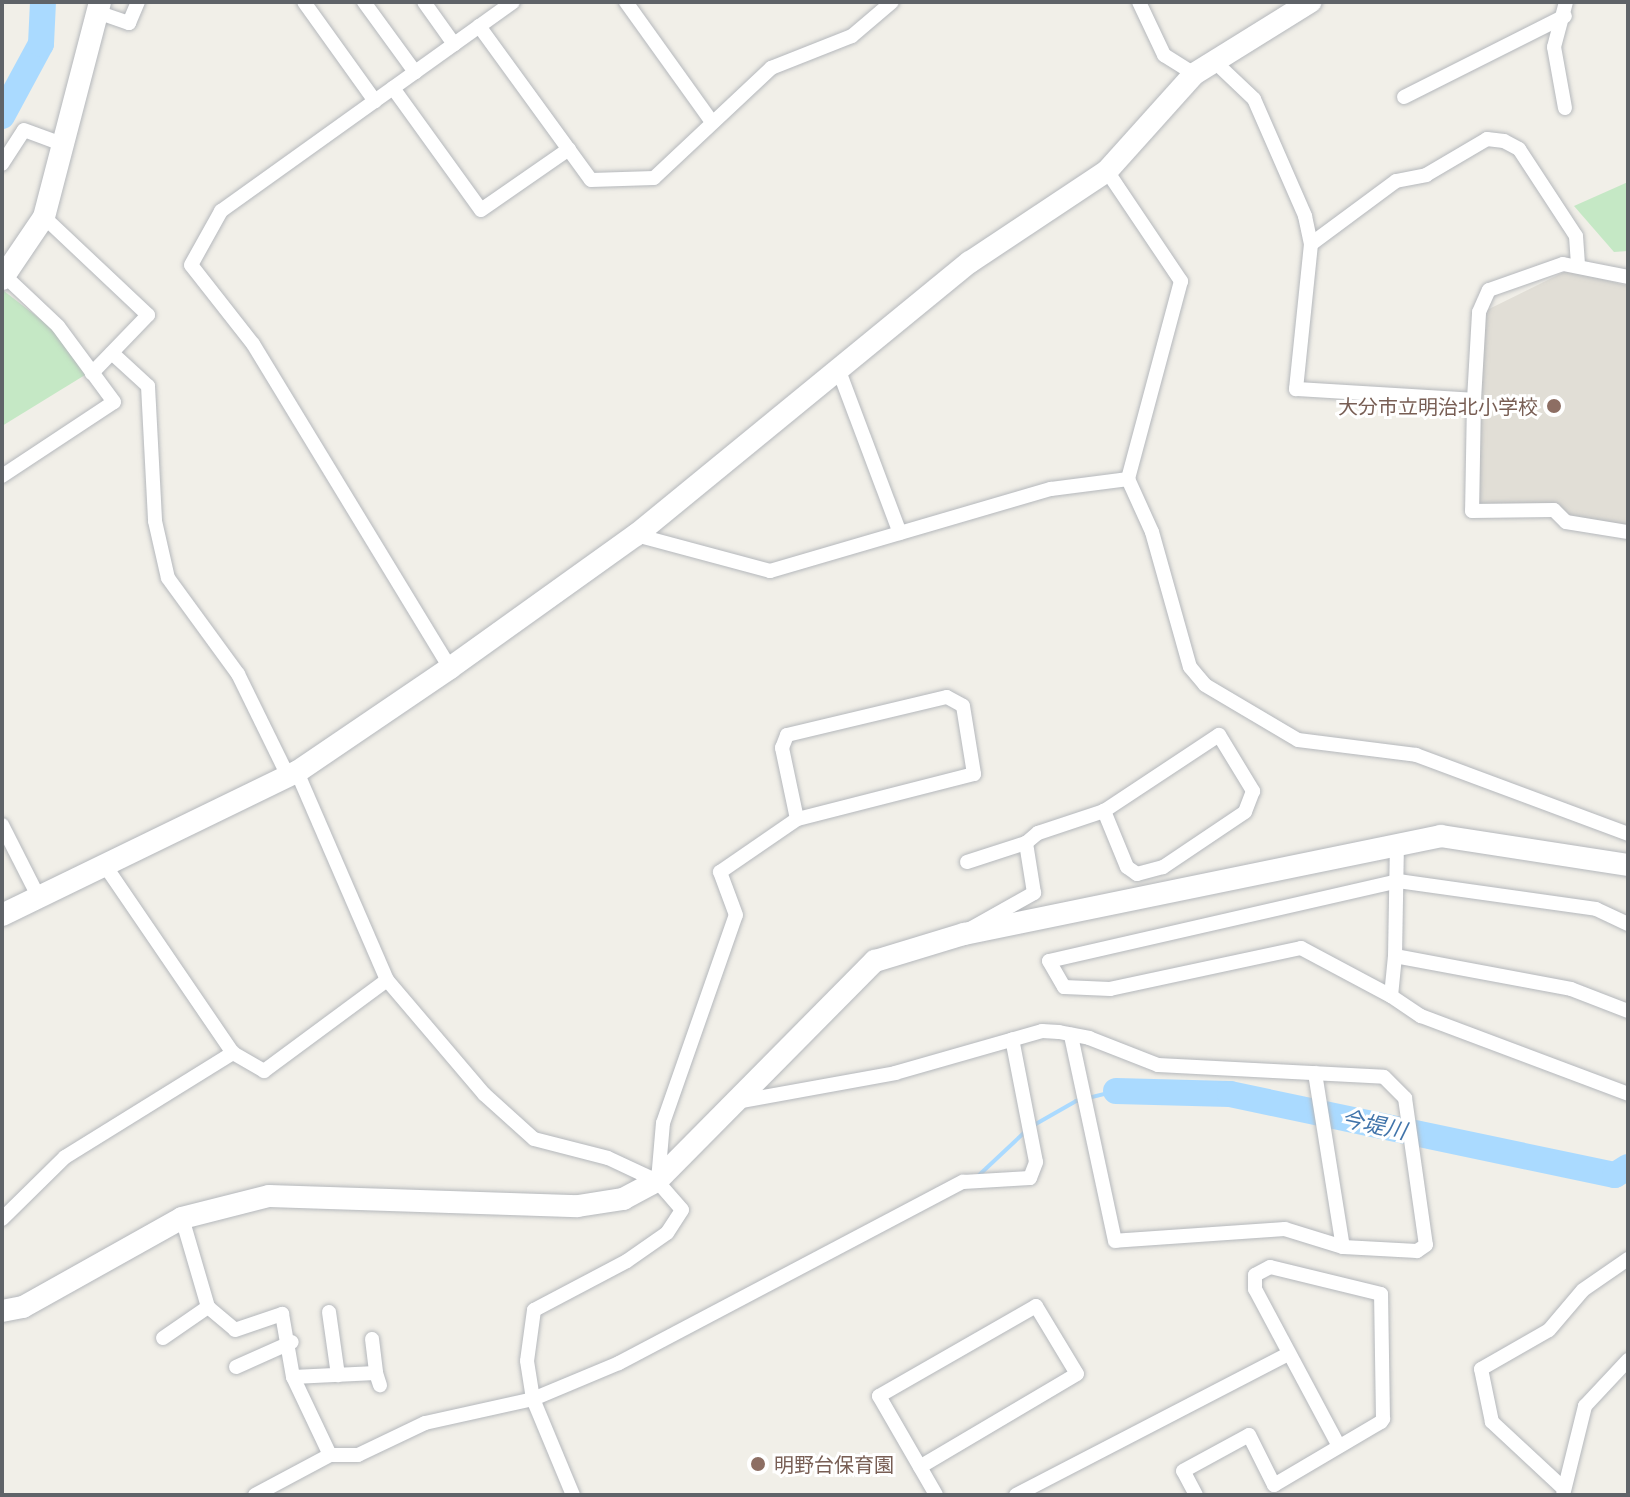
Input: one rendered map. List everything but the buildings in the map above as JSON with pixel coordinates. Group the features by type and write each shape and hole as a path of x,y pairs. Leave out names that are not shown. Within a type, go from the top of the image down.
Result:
{"street":[{"path":"2,476 114,402 58,326 4,278 44,217 98,7 129,23 138,2"},
{"path":"304,2 375,101"},
{"path":"364,2 415,72"},
{"path":"424,2 454,44"},
{"path":"450,668 253,344 191,265 221,211 513,2"},
{"path":"626,2 712,122"},
{"path":"479,26 591,180 654,178 771,68 852,36 892,2"},
{"path":"1139,2 1164,55 1194,74"},
{"path":"2,915 292,774 450,668 636,535 970,262 1107,171 1194,74 1303,4"},
{"path":"1404,97 1565,9"},
{"path":"1565,9 1554,47 1565,108"},
{"path":"1214,61 1254,99 1277,140 1311,244 1296,389 1474,400"},
{"path":"393,88 481,210 569,149"},
{"path":"2,164 24,130 62,144"},
{"path":"1311,244 1396,181 1426,175 1487,139 1504,141 1519,149 1576,236 1578,264"},
{"path":"1107,171 1181,281 1128,479 1152,532 1190,667 1205,685 1298,740 1416,755 1628,834"},
{"path":"44,217 148,315 92,373"},
{"path":"1628,277 1578,264 1501,284 1484,296 1474,400 1472,511 1554,510 1566,522 1628,532"},
{"path":"112,353 148,386 155,521 168,578 238,674 292,774 387,980 484,1094 534,1139 608,1158 657,1181 682,1210 677,1223 627,1261 534,1310 527,1361 533,1399 573,1495"},
{"path":"839,371 900,533"},
{"path":"636,535 770,571 1051,489 1128,479"},
{"path":"657,1181 663,1123 736,915 720,872 797,819 974,774 977,763 958,699 787,735 782,748 797,819"},
{"path":"967,862 1026,843 1104,811 1219,735 1253,791 1245,812 1163,867 1137,874 1127,867 1104,811"},
{"path":"2,825 39,898"},
{"path":"2,1311 23,1307 182,1218 269,1196 578,1206 623,1199 657,1181 875,961 964,934 1397,842 1441,836 1628,865"},
{"path":"1391,996 1398,881 1397,842"},
{"path":"964,934 1034,893 1026,843"},
{"path":"106,867 233,1053 264,1071 387,980"},
{"path":"1628,924 1596,909 1398,881 1049,961 1064,987 1110,989 1301,948 1445,1029 1628,1094"},
{"path":"1395,956 1571,989 1628,1011"},
{"path":"733,1102 865,1080 1042,1031 1071,1035 1158,1065 1368,1074 1398,1086 1427,1232 1417,1251 1343,1247 1285,1229 1115,1241 1071,1035"},
{"path":"255,1495 330,1455 358,1455 469,1409 533,1399 619,1363 947,1189 977,1179 1030,1178 1036,1162 1012,1039"},
{"path":"2,1219 65,1157 233,1053"},
{"path":"1315,1073 1343,1247"},
{"path":"182,1218 208,1307 235,1330 282,1314 292,1342 293,1377 330,1455"},
{"path":"1628,1259 1583,1290 1549,1330 1481,1369 1492,1422 1562,1491 1585,1406 1628,1360"},
{"path":"1196,1495 1183,1471 1249,1435 1274,1485 1339,1446 1383,1419 1381,1294 1289,1269 1259,1271 1255,1289 1339,1446"},
{"path":"920,1467 1077,1374 1036,1306 879,1396 936,1495"},
{"path":"163,1338 208,1307"},
{"path":"329,1312 338,1375"},
{"path":"293,1377 338,1375 378,1379 372,1339"},
{"path":"236,1367 292,1342"},
{"path":"1016,1495 1288,1354"}],"shaded area":[{"name":"大分市立明治北小学校","path":"1568,270 1628,286 1628,527 1567,515 1555,504 1476,508 1485,311"}],"green space":[{"path":"1628,182 1628,251 1614,252 1574,206"},
{"path":"4,291 53,329 85,375 2,426"}],"waterway":[{"path":"2,116 41,44 43,2"},
{"path":"1034,1125 1076,1101 1116,1091"},
{"name":"今堤川","path":"1116,1091 1230,1094 1615,1175 1628,1167"},
{"path":"978,1176 1027,1130"}],"place":[{"name":"大分市立明治北小学校","path":"1554,406"},
{"name":"明野台保育園","path":"758,1464"}]}
